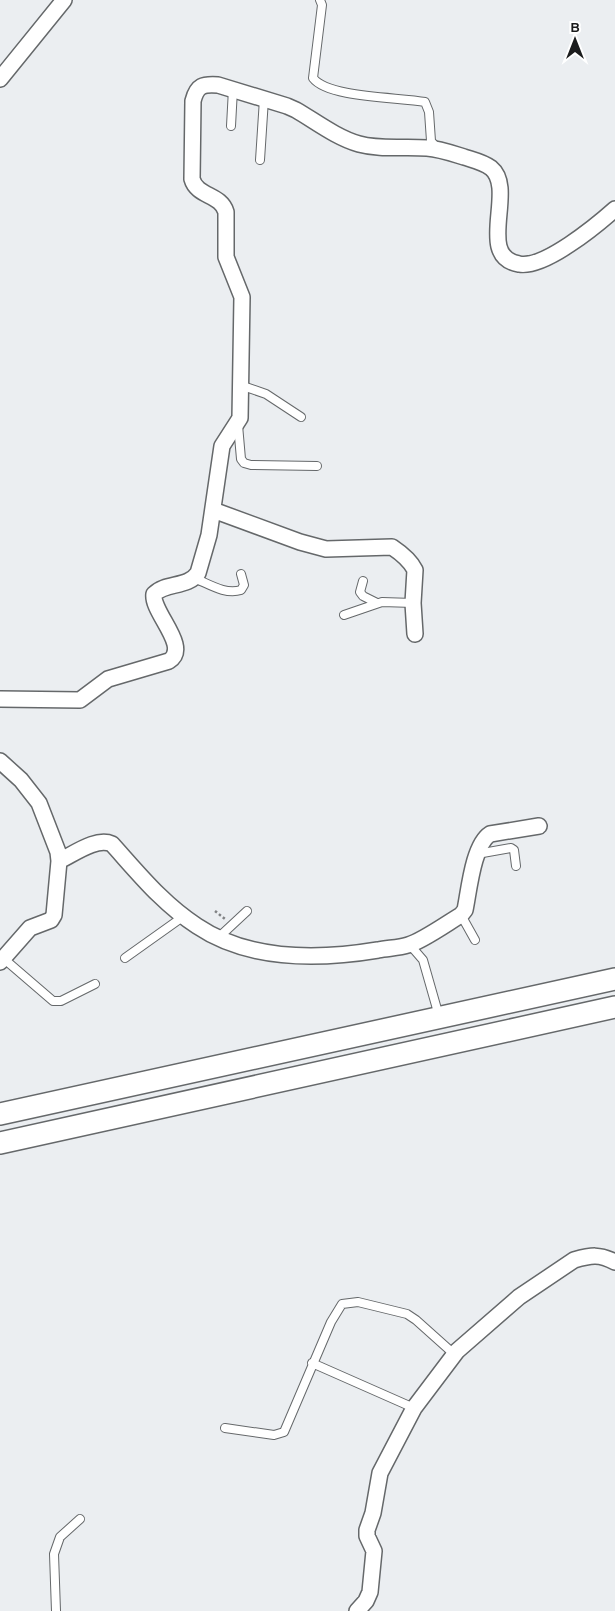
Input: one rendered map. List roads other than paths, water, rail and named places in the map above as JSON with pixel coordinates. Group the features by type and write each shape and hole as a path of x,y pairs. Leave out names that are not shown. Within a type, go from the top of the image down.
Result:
{"street":[{"path":"0,79 64,0"},
{"path":"0,699 80,700 108,679 169,661 173,658 172,635 154,604 154,594 162,588 188,582 198,573 209,535 222,446 240,418 242,296 226,257 226,212 224,205 219,200 194,186 192,179 193,101 195,92 200,86 208,84 218,85 296,110 358,144 439,149 482,162 493,169 500,178 497,233 500,249 507,259 519,264 534,264 550,257 615,209"},
{"path":"213,510 300,542 326,549 392,548 400,552 413,565 415,570 413,603 415,634"},
{"path":"0,761 21,780 39,803 58,852 59,861 54,915 51,920 30,928 2,960"},
{"path":"59,861 98,842 106,841 112,844 158,896 197,926 218,938 229,943 264,952 310,956 349,955 410,945 461,915 465,910 477,854 484,838 490,834 539,826"},
{"path":"0,1114 615,979"},
{"path":"0,1143 615,1007"},
{"path":"357,1611 366,1601 370,1592 374,1551 367,1536 367,1530 373,1513 380,1473 414,1408 454,1354 519,1297 574,1260 603,1256 615,1262"}],"lane":[{"path":"320,0 322,4 313,78 316,82 323,86 352,93 425,102 429,112 431,141 439,149"},
{"path":"231,126 233,89"},
{"path":"260,160 264,99"},
{"path":"240,385 272,397 301,417"},
{"path":"238,423 241,459 244,463 250,465 317,466"},
{"path":"194,578 219,589 237,592 244,585 241,574"},
{"path":"363,580 360,592 363,596 377,603"},
{"path":"344,615 377,603 413,603"},
{"path":"477,854 510,848 514,850 516,866"},
{"path":"218,938 247,911"},
{"path":"461,915 475,940"},
{"path":"125,958 184,916"},
{"path":"410,945 423,960 440,1018"},
{"path":"2,960 53,1001 61,1001 94,984"},
{"path":"225,1428 274,1435 284,1432 330,1322 342,1304 358,1302 407,1314 454,1354"},
{"path":"312,1363 414,1408"},
{"path":"56,1611 54,1554 60,1537 80,1518"}]}
